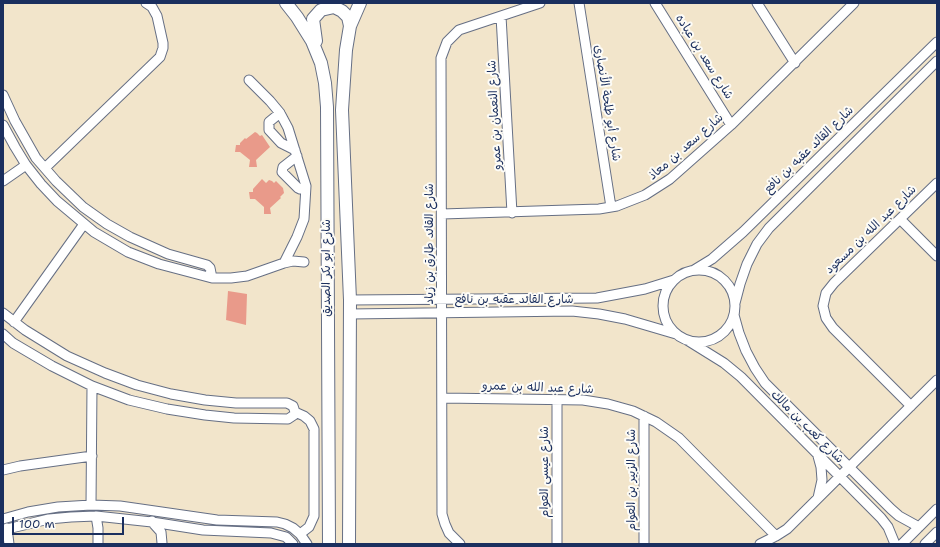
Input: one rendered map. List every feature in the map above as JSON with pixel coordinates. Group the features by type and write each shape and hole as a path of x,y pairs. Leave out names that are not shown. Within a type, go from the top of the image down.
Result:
{"main road":[{"name":"شارع ابو بكر الصديق","path":"286,3 305,28 321,62 325,82 327,107 329,544"},
{"name":"شارع ابو بكر الصديق","path":"349,544 350,300 342,110 346,50 350,26 360,3"},
{"path":"317,53 313,19 318,12 325,8 338,8 348,17 350,26"},
{"path":"328,482 349,481"}],"street":[{"path":"45,168 160,56 163,43 157,16 152,7 146,3"},
{"name":"شارع القائد طارق بن زياد","path":"460,544 449,533 442,514 441,58 447,42 458,30 540,3"},
{"name":"شارع أبو طلحة الأنصارى","path":"579,3 611,207"},
{"name":"شارع سعد بن عباده","path":"655,3 731,125"},
{"path":"757,3 794,63"},
{"name":"شارع سعد بن معاذ","path":"442,214 586,210 611,207 631,201 658,188 676,175 731,125 854,3"},
{"name":"شارع النعمان بن عمرو","path":"501,16 512,213"},
{"name":"شارع القائد عقبه بن نافع","path":"694,270 712,259 743,232 937,42"},
{"path":"735,303 732,292 726,282 717,275 706,271 694,270 683,274 674,280 667,290 663,302 664,314 669,325 676,334 687,340 699,342 711,341 721,335 730,326 734,315 735,303 740,284 747,264 757,244 769,228 937,61"},
{"path":"249,80 280,113 288,128 306,186 304,219 284,263"},
{"path":"3,95 28,144 45,168 83,207 105,223 130,237 168,254 207,265 210,268 212,278"},
{"path":"280,113 270,122 269,130 281,143 296,153"},
{"path":"3,125 26,165 57,201 97,234 128,252 159,264 212,278 247,276 284,263 293,261 304,262"},
{"path":"16,150 19,142 28,144"},
{"path":"296,153 283,167 282,172 298,188 306,186"},
{"path":"3,181 26,165"},
{"name":"شارع عبد الله بن مسعود","path":"911,406 833,328 826,318 823,306 826,293 834,283 937,183"},
{"path":"900,219 937,256"},
{"path":"97,234 95,224 105,223"},
{"path":"14,322 84,224"},
{"name":"شارع القائد عقبه بن نافع","path":"350,300 597,298 645,289 674,280"},
{"name":"شارع القائد عقبه بن نافع","path":"350,314 572,311 625,319 676,334"},
{"path":"3,313 14,322 67,356 137,385 171,394 205,400 236,403 291,404 295,412 292,418 285,419 205,416 129,400 92,386 52,366 13,343 3,334"},
{"name":"شارع كعب بن مالك","path":"734,315 746,351 765,383 891,509 899,516 919,527"},
{"name":"شارع كعب بن مالك","path":"687,340 706,351 741,377 881,518 888,527 895,544"},
{"path":"760,544 776,536 787,528 937,380"},
{"path":"91,505 92,386"},
{"name":"شارع عبد الله بن عمرو","path":"442,398 596,401 621,407 644,416 656,422 678,438 776,536"},
{"name":"شارع عيسى العوام","path":"557,400 557,544"},
{"path":"284,403 280,410 280,414 285,419"},
{"path":"295,412 304,416 314,429 314,516 309,527 300,534"},
{"name":"شارع الزبير بن العوام","path":"644,416 644,544"},
{"path":"817,455 821,467 822,480 817,499"},
{"path":"3,470 20,466 92,456"},
{"path":"3,519 28,512 58,507 91,505 120,506 217,520 277,522 285,524 300,534 307,544"},
{"path":"902,544 937,509"},
{"path":"152,522 154,512"},
{"path":"96,516 98,544"},
{"path":"9,544 5,529 49,519 96,516 152,522 202,530 271,533 286,537 294,544"},
{"path":"152,522 161,532 162,543"},
{"path":"162,543 174,526"},
{"path":"925,544 937,532"}],"building":[{"path":"255,132 260,136 262,135 270,147 256,160 257,167 249,167 250,160 240,152 235,152 236,145 240,145 245,138 246,139"},
{"path":"262,179 266,183 269,180 274,183 276,181 283,188 284,193 280,197 281,198 270,208 271,214 264,214 264,207 255,199 250,199 249,192 253,192 253,189"},
{"path":"228,291 247,294 246,325 226,320"}]}
